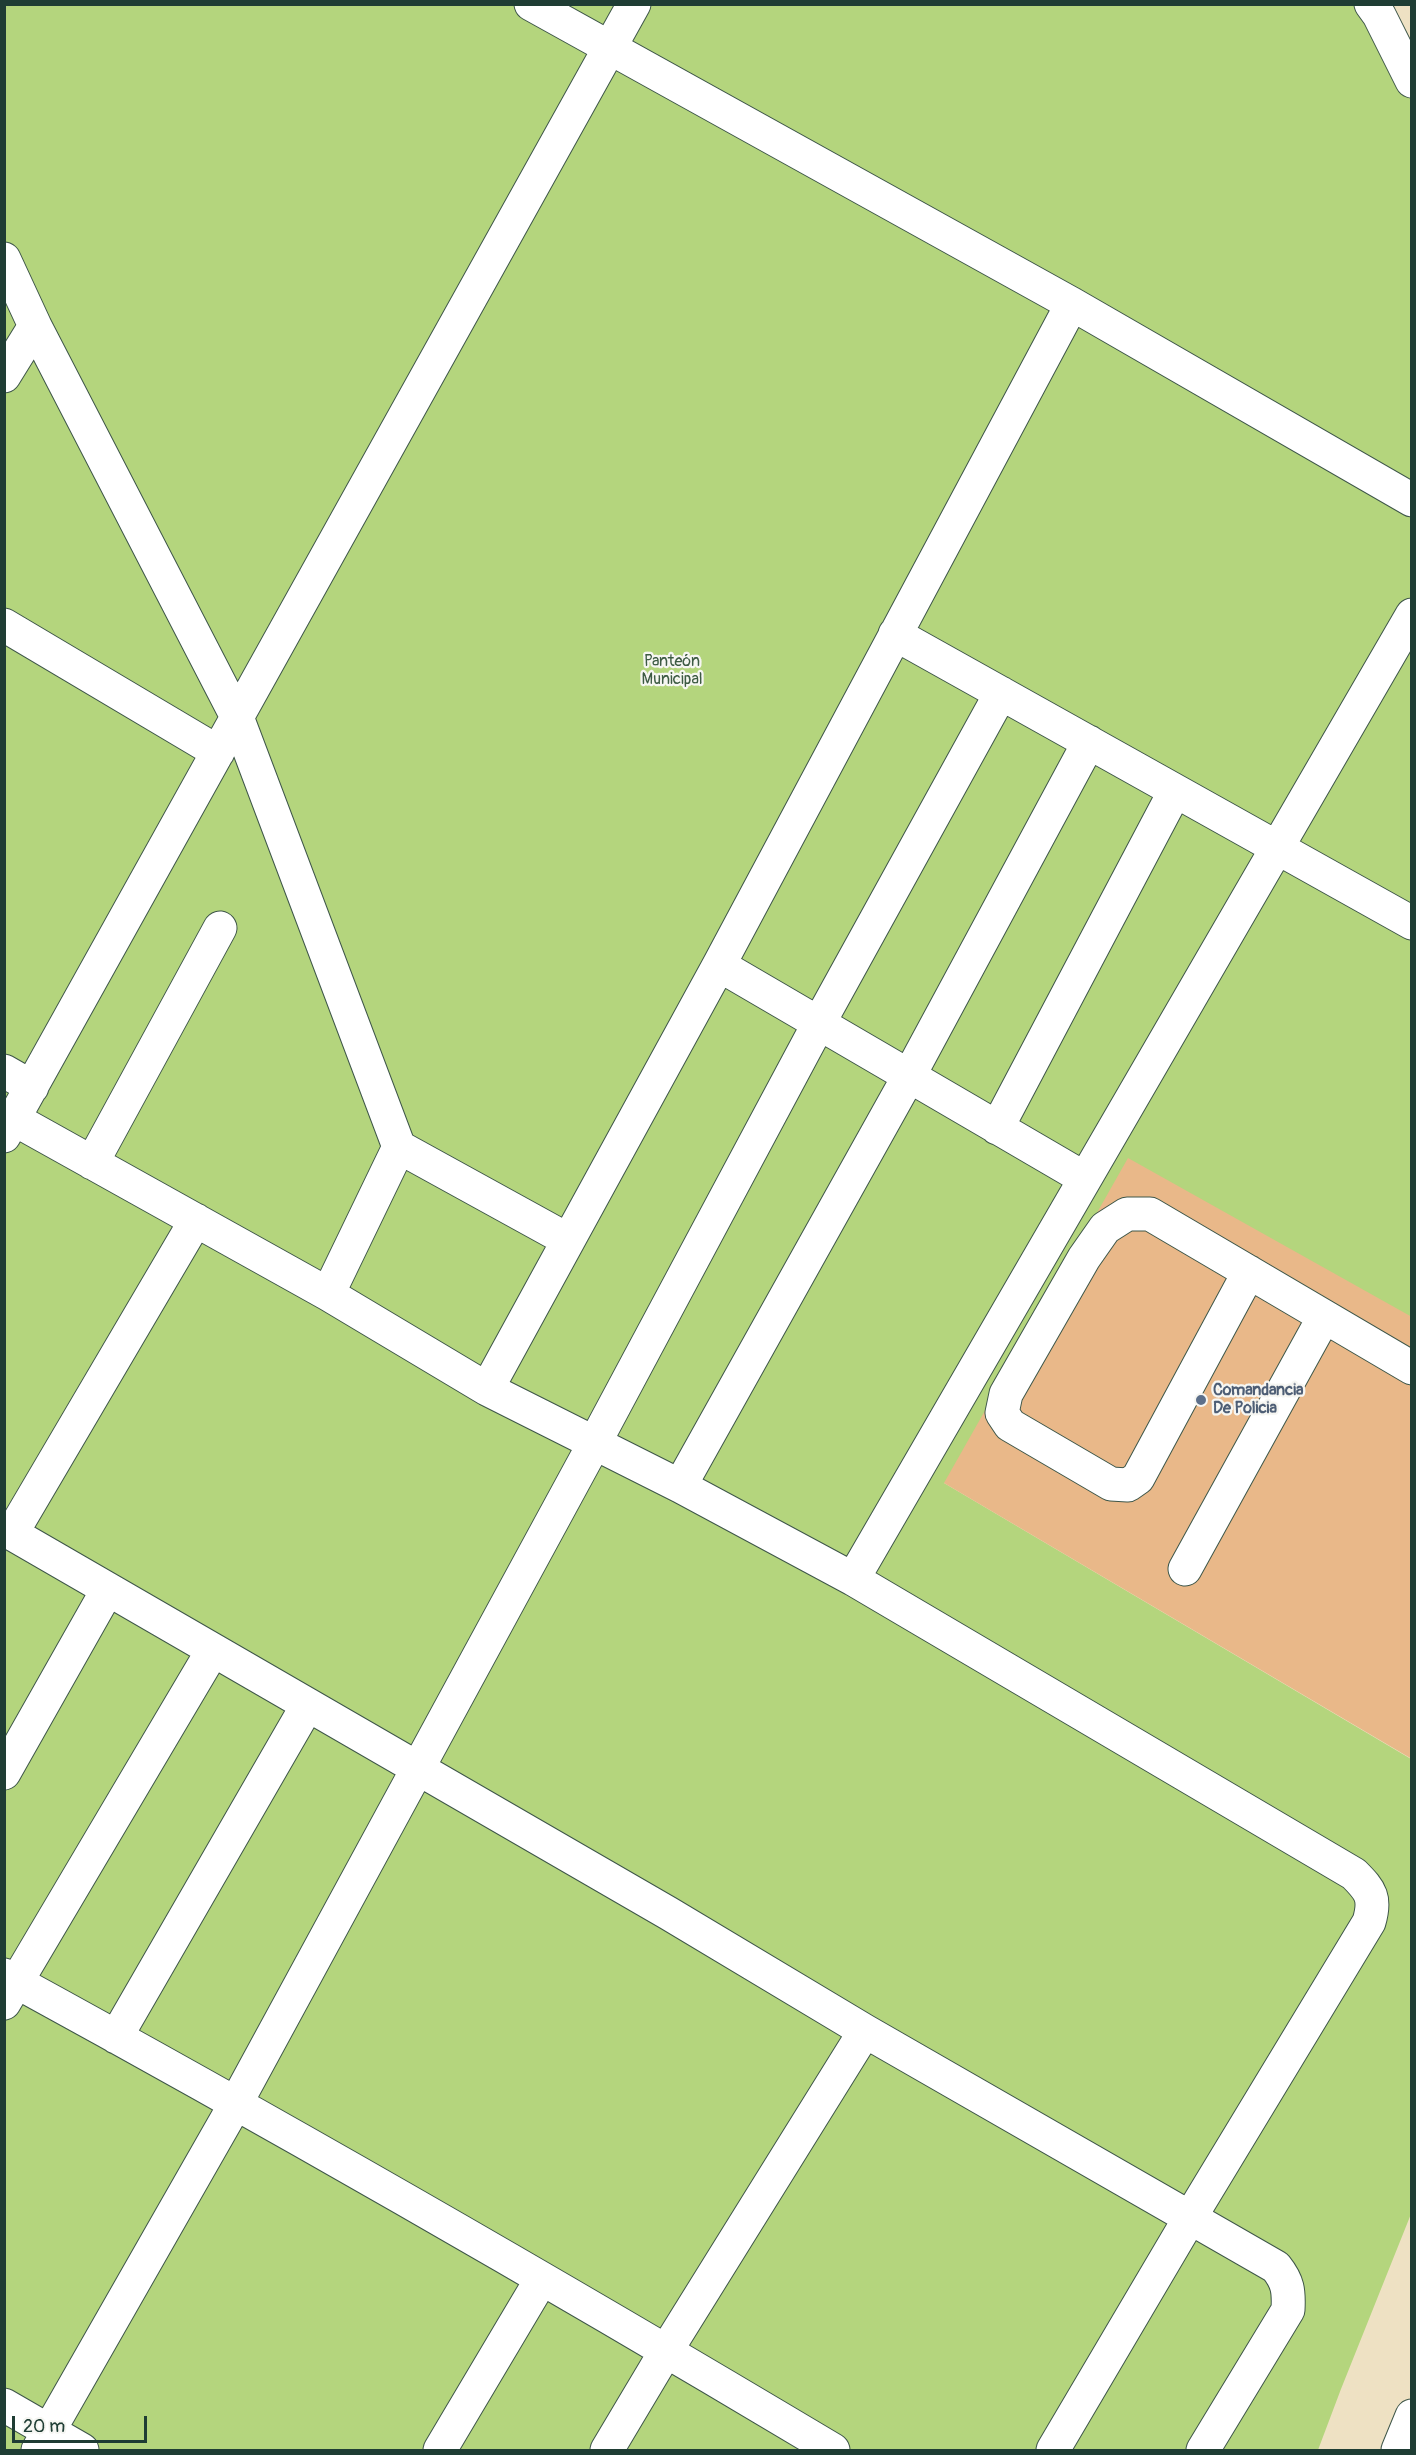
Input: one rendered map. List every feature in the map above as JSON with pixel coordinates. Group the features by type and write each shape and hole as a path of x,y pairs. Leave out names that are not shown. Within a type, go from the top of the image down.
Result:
{"street":[{"path":"531,4 1072,304 1412,500"},
{"path":"634,4 9,1128 92,1163 328,1294 487,1389 680,1486 853,1579 1354,1874 1369,1889 1374,1907 1369,1922 1191,2216 1053,2451"},
{"path":"1371,4 1379,15 1412,81"},
{"path":"4,259 35,326 237,717 399,1147 568,1240"},
{"path":"487,1389 718,965 1072,304"},
{"path":"4,376 35,326"},
{"path":"853,1579 1412,615"},
{"path":"4,625 218,752"},
{"path":"895,634 1412,923"},
{"path":"44,2440 236,2103 594,1444 819,1023 1001,693"},
{"path":"680,1486 909,1076 1089,742"},
{"path":"997,1128 1175,791"},
{"path":"92,1163 220,928"},
{"path":"718,965 1084,1178"},
{"path":"4,1071 32,1087"},
{"path":"328,1294 399,1147"},
{"path":"1249,1272 1138,1478 1128,1485 1111,1484 1010,1425 1002,1413 1006,1394 1084,1258 1105,1228 1127,1214 1150,1214 1249,1272 1324,1317 1412,1368"},
{"path":"196,1220 8,1531 668,1913 865,2031 1191,2216 1276,2267 1287,2281 1288,2310 1203,2451"},
{"path":"1185,1569 1324,1317"},
{"path":"4,1773 108,1589"},
{"path":"213,1650 9,1987 116,2037 236,2103 666,2351 833,2451"},
{"path":"116,2037 307,1706"},
{"path":"607,2451 666,2351 865,2031"},
{"path":"440,2451 541,2280"},
{"path":"4,2405 44,2440 82,2451"},
{"path":"1398,2451 1412,2416"}],"green space":[{"name":"Panteón Municipal","path":"5,5 1377,5 1412,67 1411,1317 944,1483 1411,1759 1411,2214 1318,2450 5,2450"}],"building":[{"name":"Comandancia De Policia","path":"1128,1158 1412,1317 1412,1759 944,1483"}],"place":[{"name":"Comandancia De Policia","path":"1201,1400"}]}
